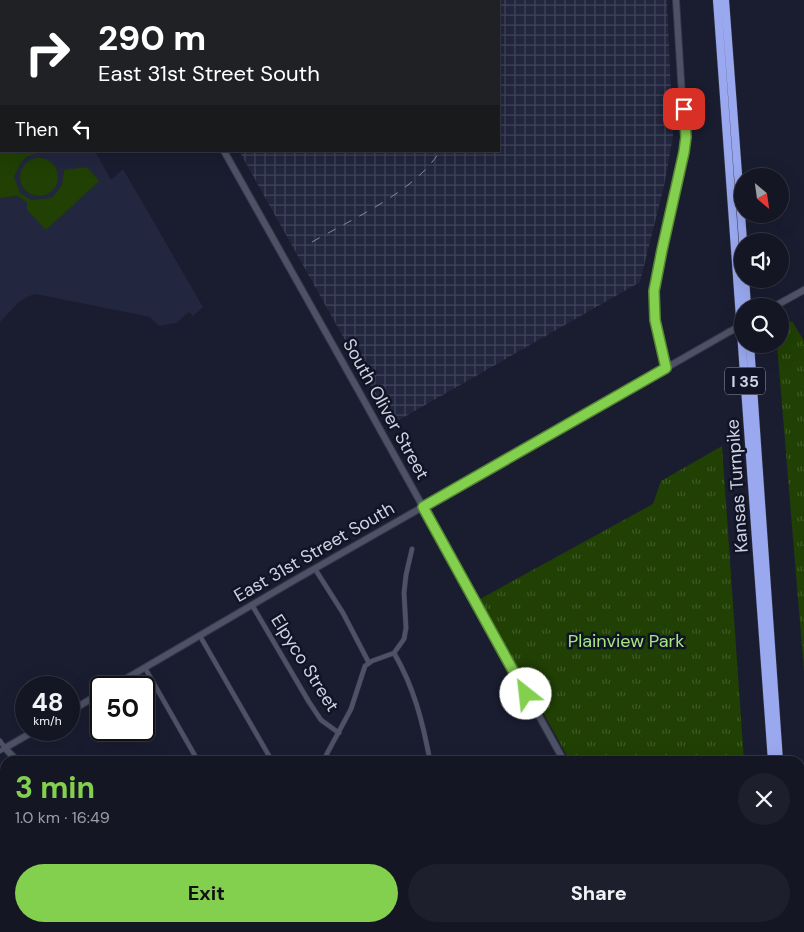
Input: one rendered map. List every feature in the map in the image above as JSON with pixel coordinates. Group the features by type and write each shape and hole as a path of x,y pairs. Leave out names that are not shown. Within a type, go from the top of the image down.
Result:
{"highway":[{"name":"Kansas Turnpike","path":"717,0 772,756"},
{"path":"726,0 741,233"},
{"name":"Kansas Turnpike","path":"751,353 779,756"}],"street":[{"path":"666,368 655,320 654,291 685,144 676,0"},
{"name":"South Oliver Street","path":"225,152 561,756"},
{"path":"789,298 804,290"},
{"name":"East 31st Street South","path":"130,676 734,329"},
{"path":"326,756 351,709 365,666 394,653 404,639 406,628 404,593 412,550"},
{"path":"315,569 343,613 369,663"},
{"name":"Elpyco Street","path":"252,605 321,720 339,733"},
{"path":"200,636 269,756"},
{"path":"394,653 406,672 416,700 429,756"},
{"path":"144,668 195,756"},
{"path":"0,741 3,749 17,741"}],"shaded area":[{"path":"500,0 667,0 673,136 664,186 640,282 392,424 240,152 500,152"},
{"path":"96,152 111,180 123,169 203,307 193,316 189,312 176,323 159,326 150,317 35,294 19,302 0,322 0,198 17,196 28,202 46,230 87,167 64,171 62,185 52,198 43,201 32,200 20,193 14,177 21,161 32,154"}],"green space":[{"path":"46,152 28,156 19,166 14,177 20,193 32,200 52,198 62,185 64,170 87,167 99,181 46,230 27,210 27,202 17,196 0,198 0,153"},
{"path":"39,158 53,163 58,177 53,191 39,196 25,191 20,177 25,163"},
{"path":"792,321 804,341 804,671 778,353 789,353 789,324"},
{"name":"Plainview Park","path":"722,446 744,756 567,756 480,599 653,504 661,481"}],"railway":[{"path":"312,242 364,214 400,191 416,179 439,152"}],"route":[{"path":"526,694 423,507 666,368 655,320 654,291 684,152 686,137 684,109"}]}
